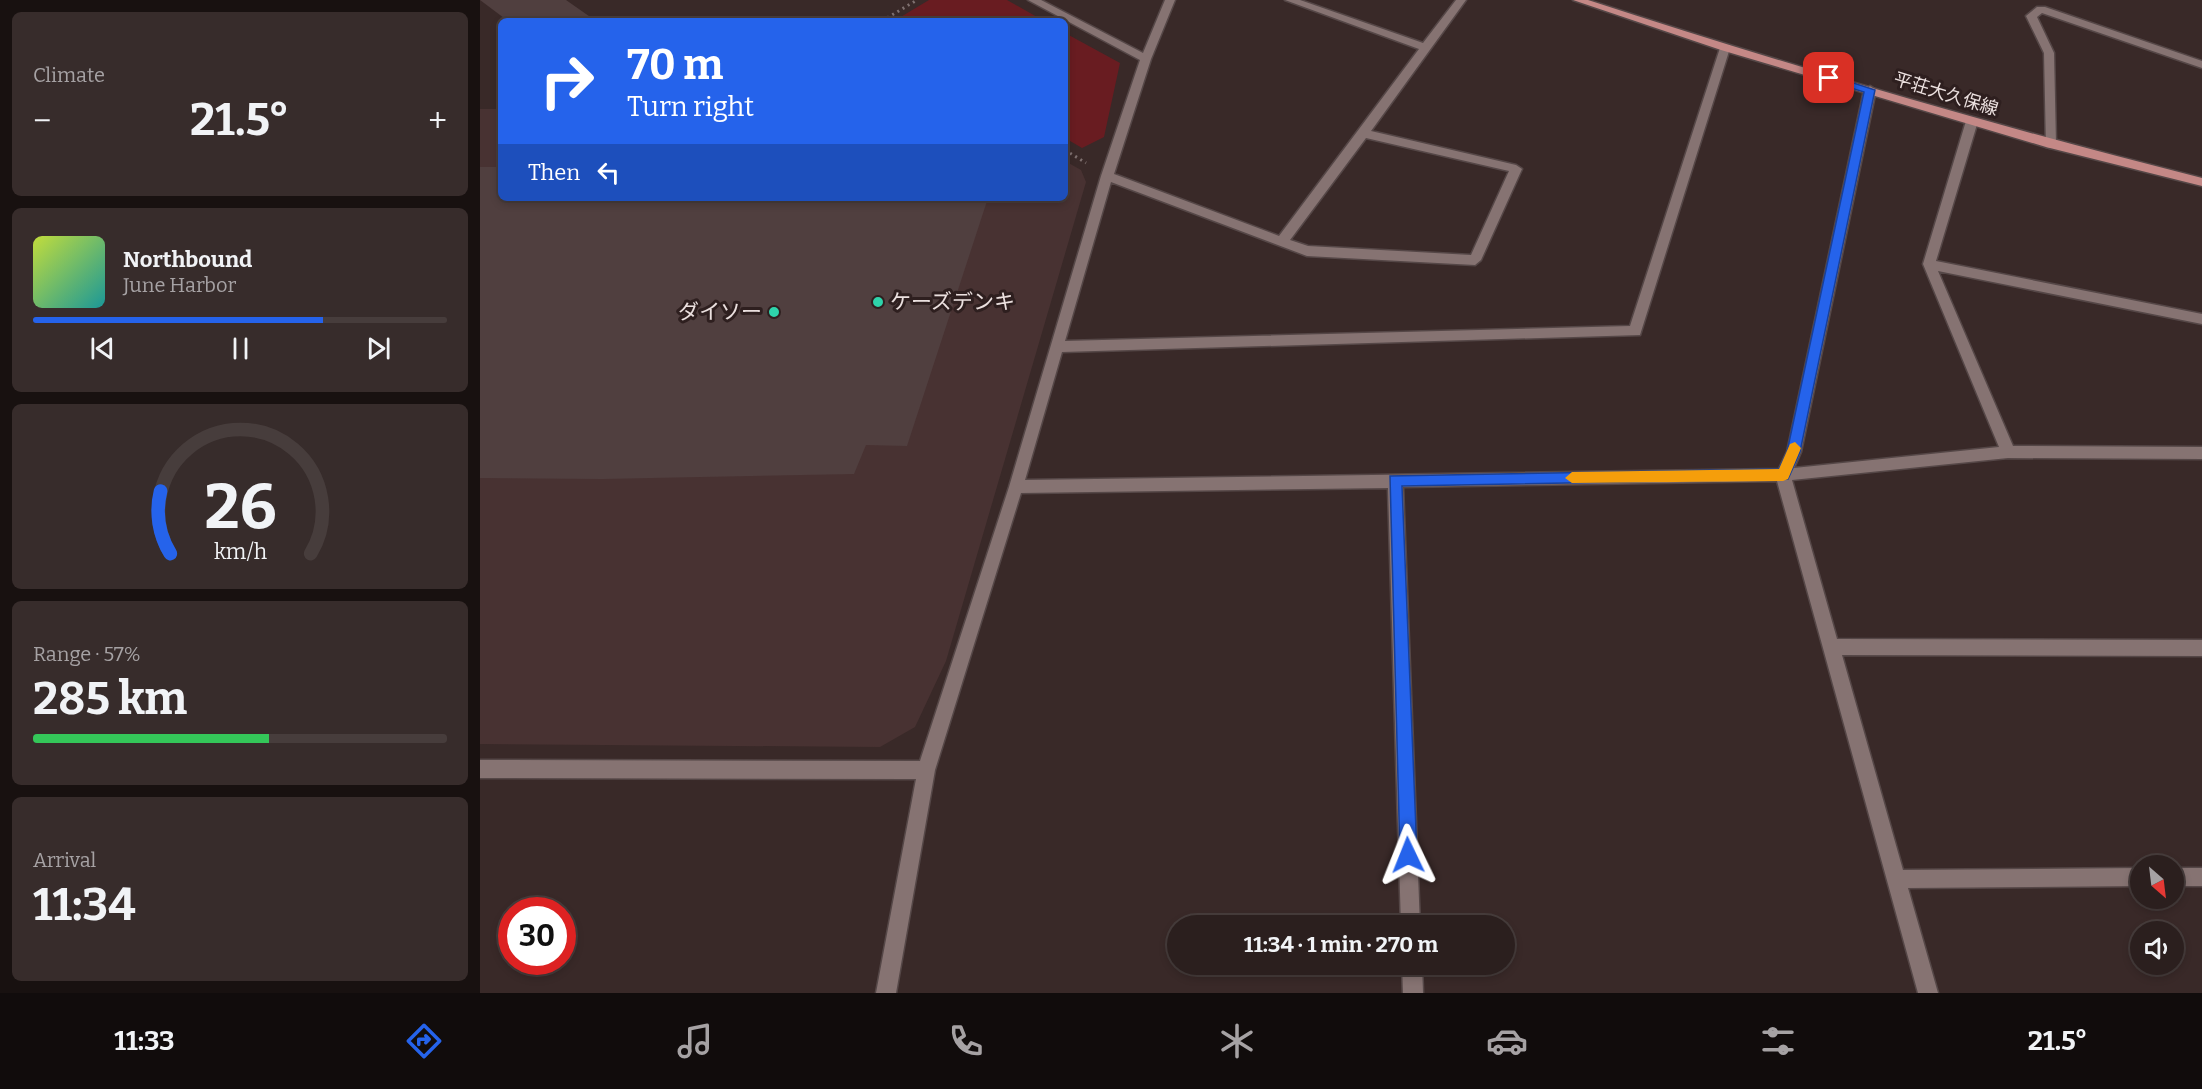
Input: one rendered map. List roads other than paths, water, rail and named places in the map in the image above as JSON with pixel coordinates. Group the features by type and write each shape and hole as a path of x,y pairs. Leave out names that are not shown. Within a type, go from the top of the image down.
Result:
{"main road":[{"name":"平荘大久保線","path":"1578,0 1725,48 2050,144 2202,182"}],"street":[{"path":"1033,0 1146,58"},
{"path":"886,993 926,770 1016,487 1107,176 1146,58 1170,0"},
{"path":"1290,0 1426,48"},
{"path":"1282,241 1461,0"},
{"path":"2050,144 2049,53 2031,16 2041,9 2202,65"},
{"path":"1058,347 1635,331 1725,48"},
{"path":"1870,90 1794,452 1783,475 1928,993"},
{"path":"1972,121 1929,264 2008,452"},
{"path":"1107,176 1307,251 1475,260 1516,169 1364,133"},
{"path":"1929,264 2202,320"},
{"path":"1016,487 1783,475 2008,452 2202,453"},
{"path":"1395,480 1411,915"},
{"path":"1831,647 2202,648"},
{"path":"480,769 926,770"},
{"path":"1896,879 2130,877"},
{"path":"2184,877 2202,877"},
{"path":"1412,975 1413,993"}],"place":[{"name":"ケーズデンキ","path":"878,302"},
{"name":"ダイソー","path":"774,312"}]}
